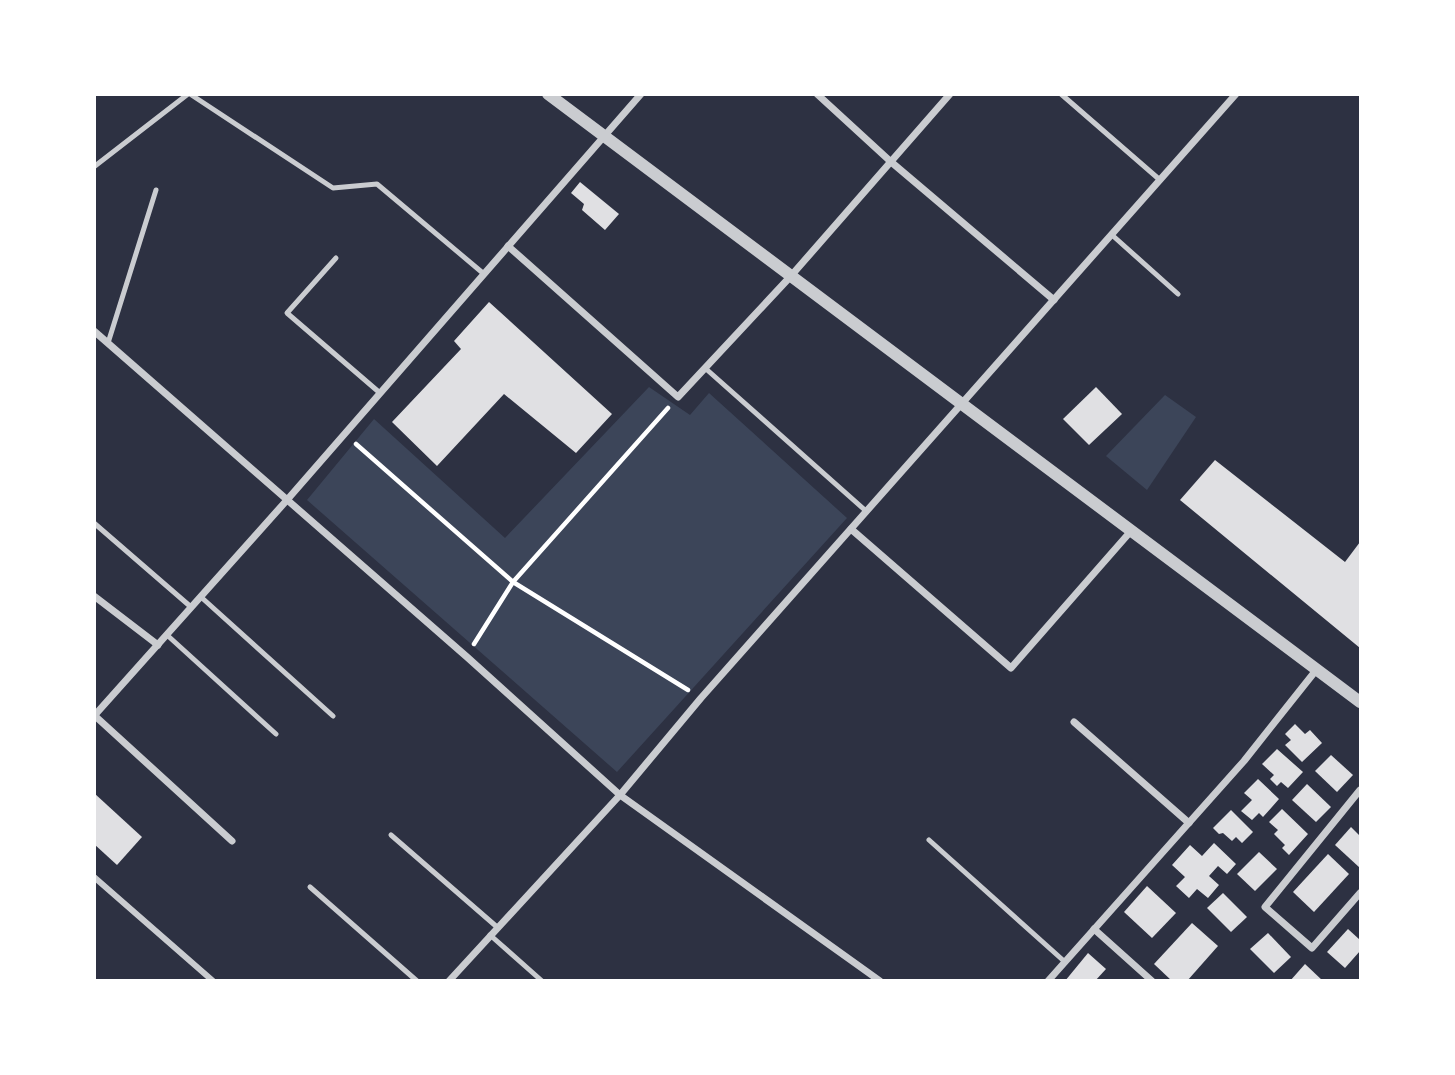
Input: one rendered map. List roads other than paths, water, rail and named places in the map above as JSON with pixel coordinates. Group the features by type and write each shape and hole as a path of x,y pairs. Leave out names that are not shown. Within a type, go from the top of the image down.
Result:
{"street":[{"path":"548,94 1360,702"},
{"path":"233,841 95,716 641,94"},
{"path":"817,94 1054,300"},
{"path":"508,246 678,397 790,277 950,94"},
{"path":"449,981 620,795 701,698 1236,94"},
{"path":"94,331 467,657 620,795 880,981"},
{"path":"851,529 1010,668 1131,531"},
{"path":"94,596 158,645"},
{"path":"1048,981 1244,761 1317,669"},
{"path":"1074,722 1189,823"},
{"path":"1360,790 1265,907 1312,948 1360,893"},
{"path":"94,877 214,981"},
{"path":"1094,929 1152,981"}],"lane":[{"path":"95,166 189,94 333,188 377,184 484,274"},
{"path":"1061,94 1160,180"},
{"path":"108,343 156,190"},
{"path":"1112,235 1178,294"},
{"path":"336,258 287,313 380,393"},
{"path":"705,368 866,512"},
{"path":"94,523 191,607"},
{"path":"201,597 333,716"},
{"path":"167,635 276,734"},
{"path":"391,835 497,927"},
{"path":"929,840 1065,962"},
{"path":"310,887 417,981"},
{"path":"490,935 542,981"}]}
